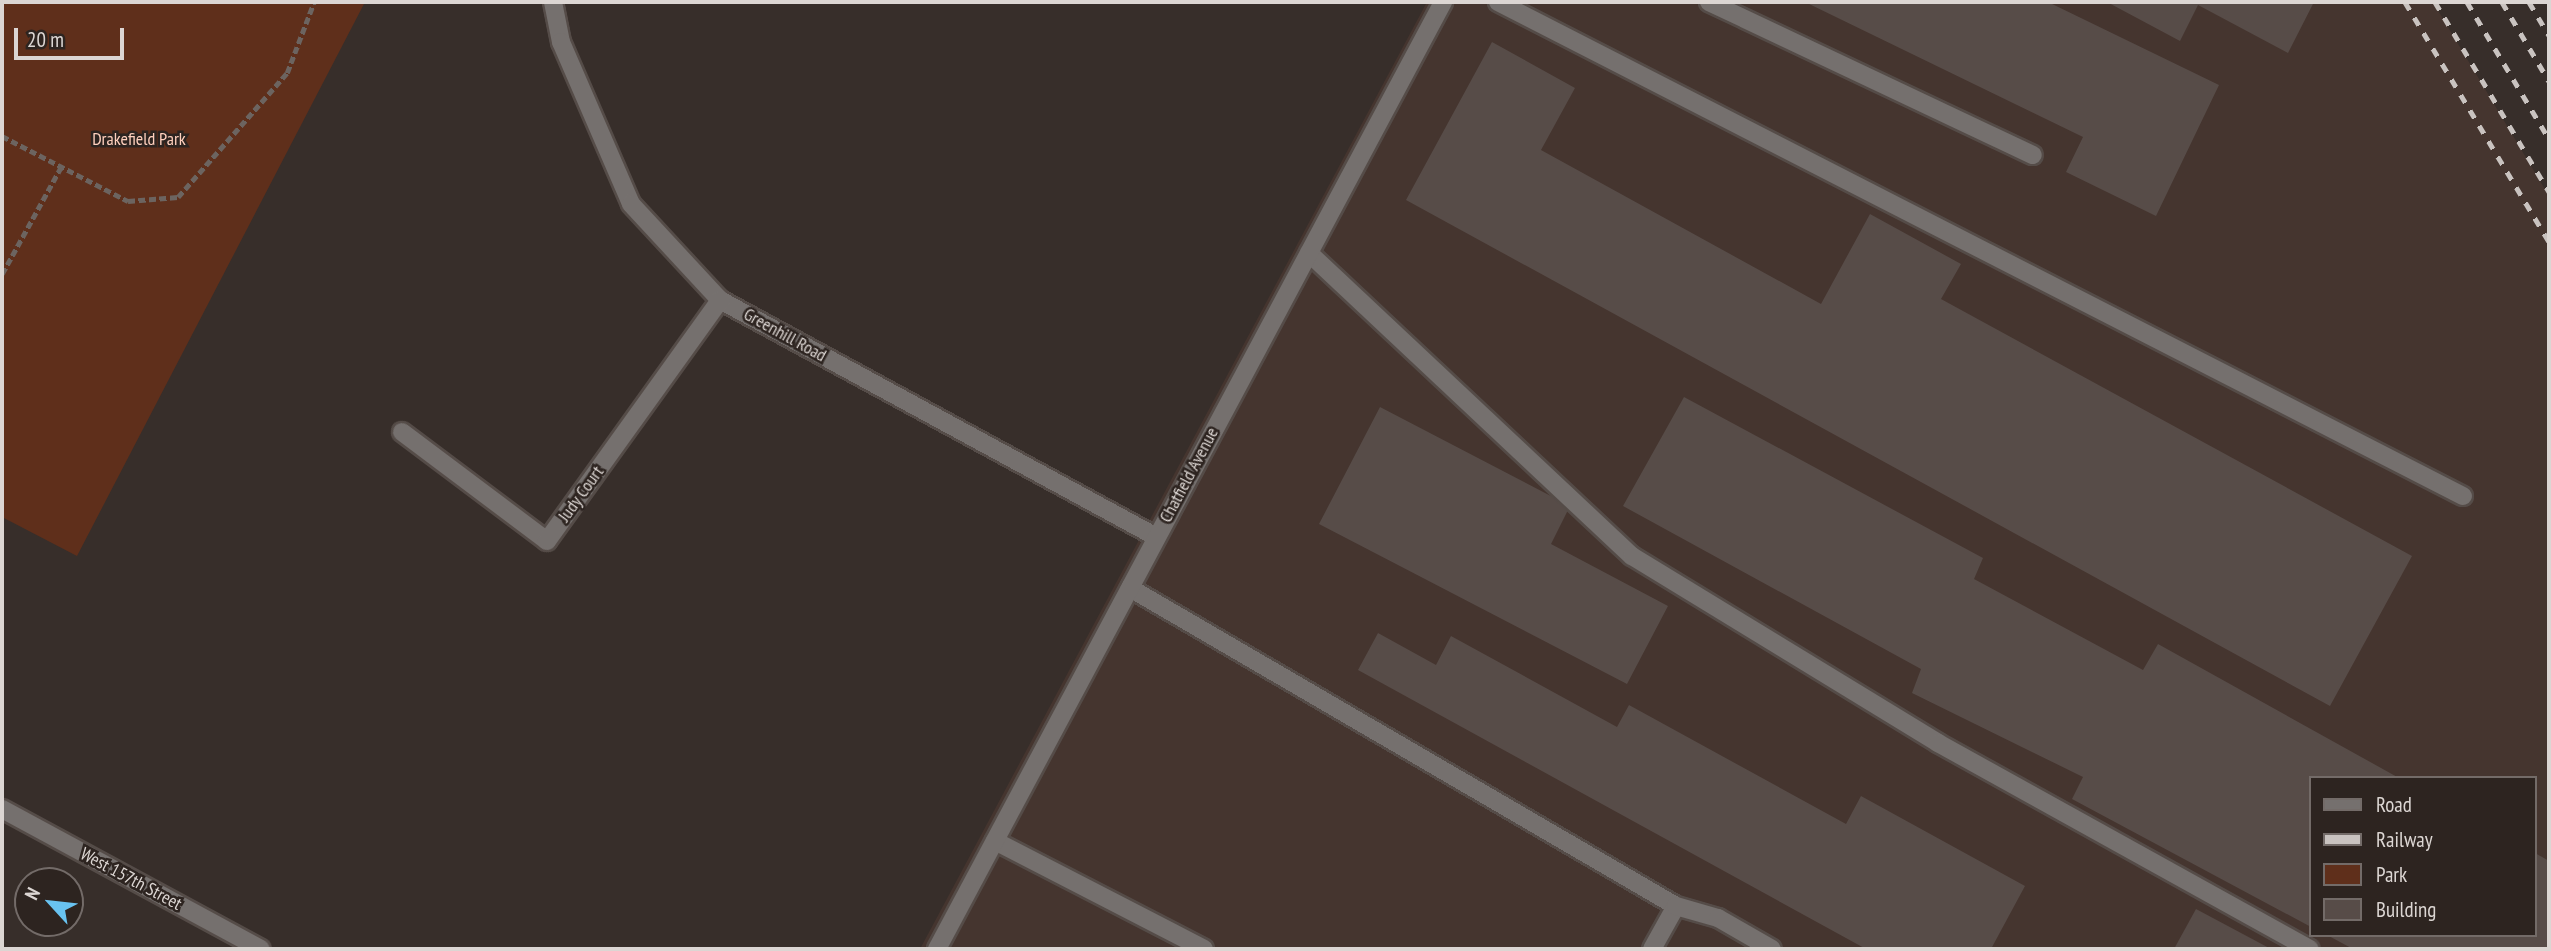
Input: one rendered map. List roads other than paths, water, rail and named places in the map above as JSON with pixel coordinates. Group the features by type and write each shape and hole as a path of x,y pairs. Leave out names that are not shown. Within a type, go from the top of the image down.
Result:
{"street":[{"name":"Greenhill Road","path":"553,2 561,42 631,204 720,300 1156,537"},
{"name":"Chatfield Avenue","path":"937,949 1443,2"},
{"path":"1498,2 2463,496"},
{"path":"1709,2 2034,155"},
{"path":"1308,253 1632,556 1938,743 2310,949"},
{"name":"Judy Court","path":"402,432 547,541 720,300"},
{"path":"1129,588 1676,906 1718,918 1772,949"},
{"name":"West 157th Street","path":"2,809 261,949"},
{"path":"995,841 1169,941 1204,949"},
{"path":"1652,949 1676,906"}],"railway":[{"path":"2405,2 2549,242"},
{"path":"2435,2 2549,192"},
{"path":"2467,2 2549,139"},
{"path":"2502,2 2549,81"},
{"path":"2529,2 2549,35"}],"park label":[{"name":"Drakefield Park","path":"139,139"}]}
